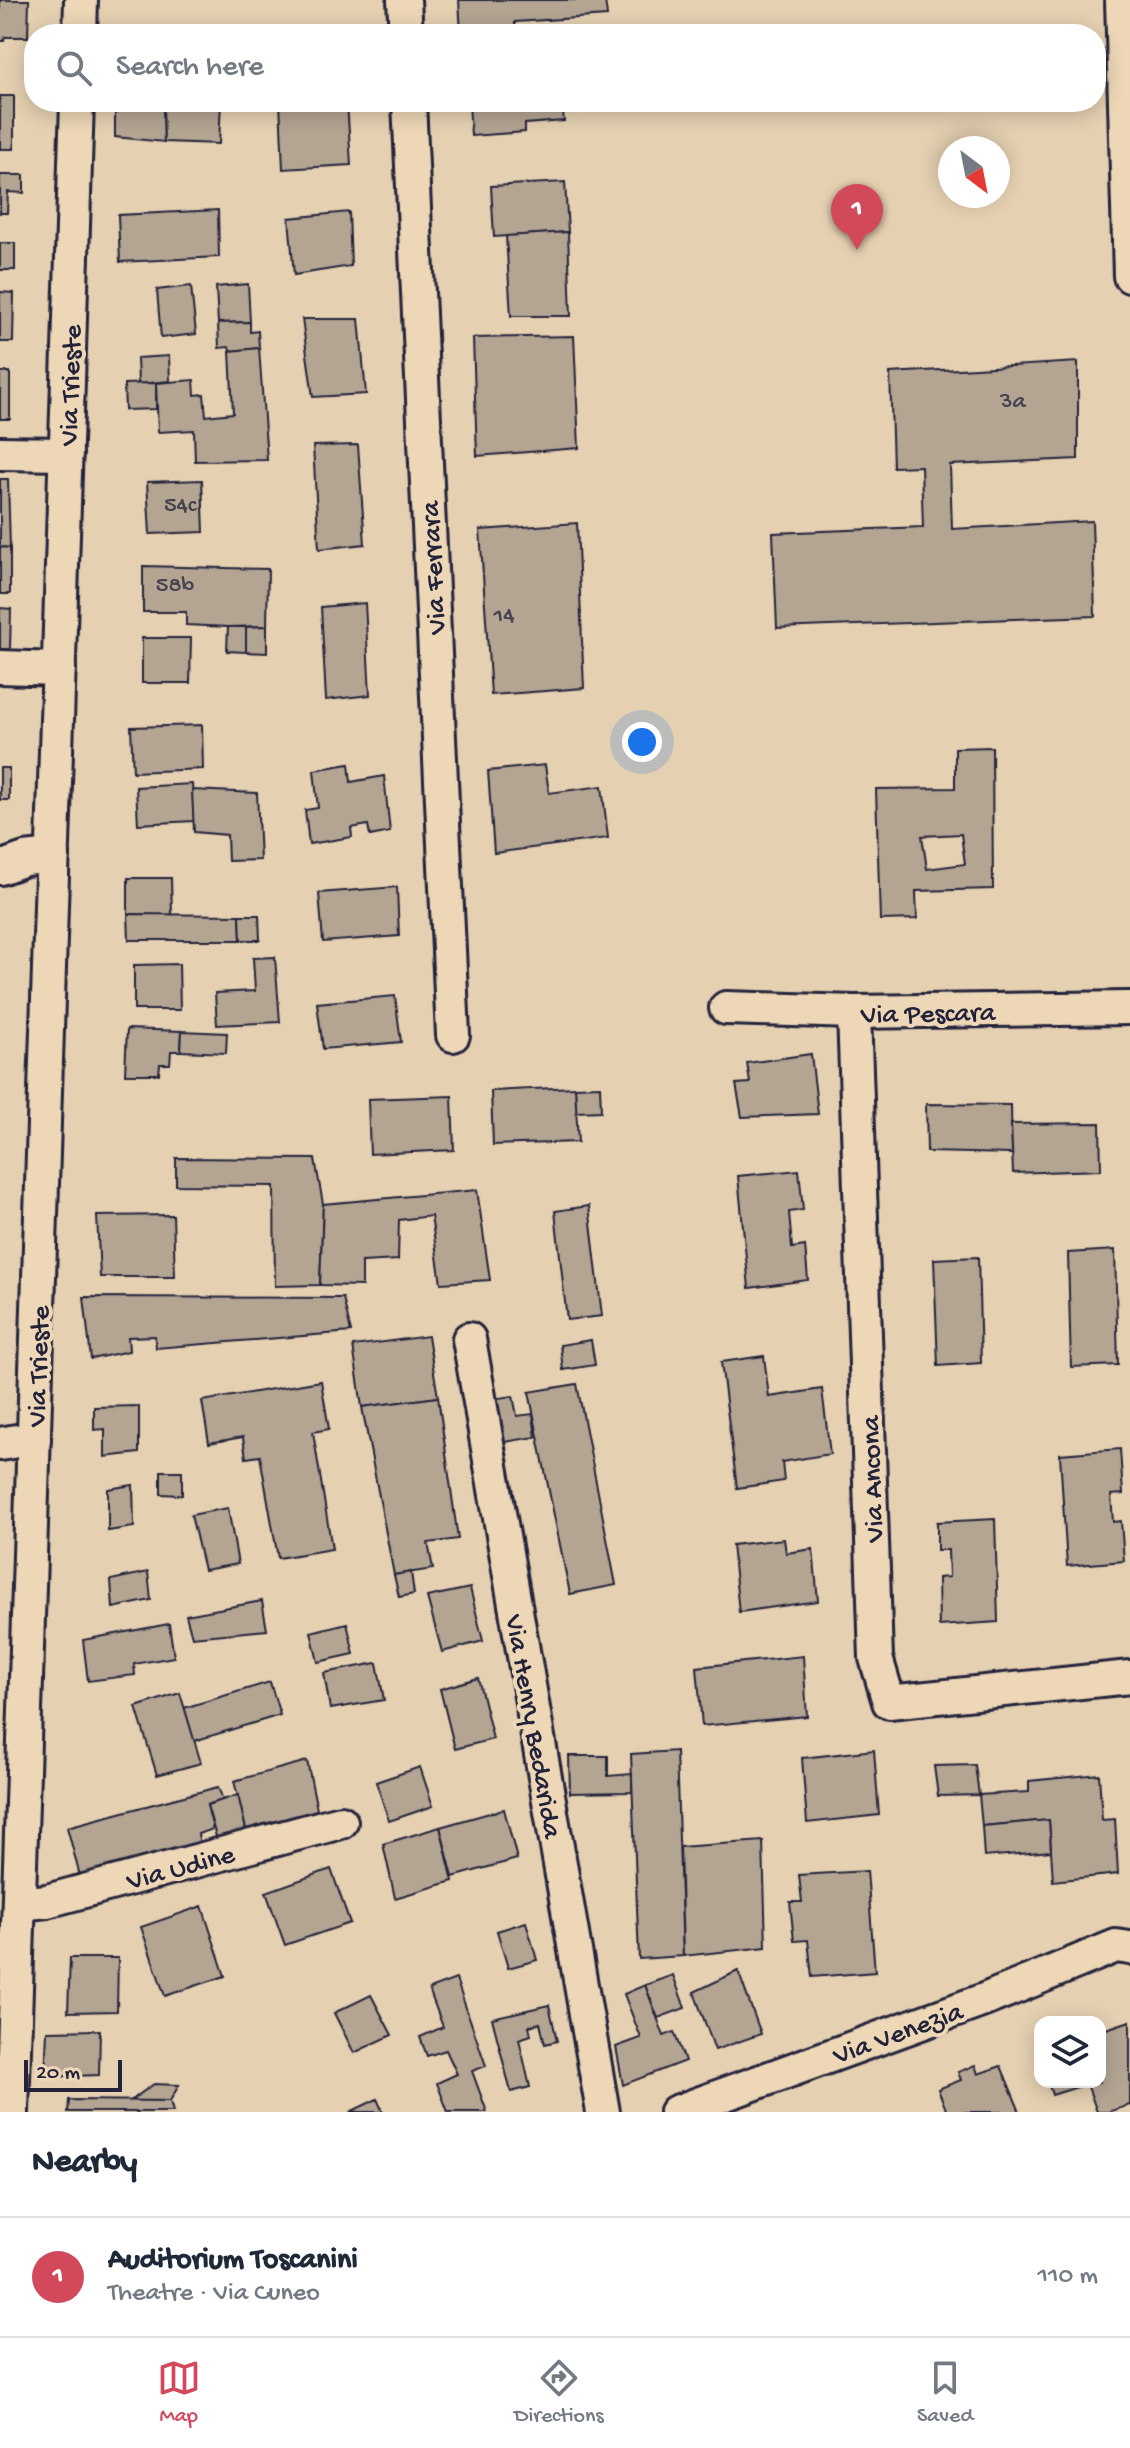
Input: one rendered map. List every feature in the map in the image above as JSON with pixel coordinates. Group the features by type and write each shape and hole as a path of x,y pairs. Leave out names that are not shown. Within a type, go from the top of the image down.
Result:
{"street":[{"path":"80,24 81,0"},
{"path":"404,0 405,24"},
{"path":"1122,0 1130,276"},
{"name":"Via Trieste","path":"12,2112 8,2018 19,1904 77,112"},
{"name":"Via Ferrara","path":"409,112 453,1035"},
{"path":"0,453 66,454"},
{"path":"0,667 59,669"},
{"path":"0,868 25,859 53,856"},
{"name":"Via Pescara","path":"726,1008 854,1012 1130,1008"},
{"name":"Via Ancona","path":"854,1012 876,1658 889,1702 1130,1677"},
{"name":"Via Henry Bedarida","path":"469,1339 603,2112"},
{"path":"0,1444 34,1438"},
{"name":"Via Udine","path":"19,1904 47,1901 341,1822"},
{"name":"Via Venezia","path":"676,2112 984,2000 1125,1941"}],"building":[{"path":"0,0 29,0 28,24 24,24 24,37 5,37 4,41 0,41"},
{"path":"459,0 605,0 607,16 515,24 460,24"},
{"path":"0,96 14,96 14,149 0,149"},
{"path":"115,112 163,112 164,142 115,137"},
{"path":"163,112 221,112 219,144 164,142"},
{"path":"280,112 348,112 351,165 283,169"},
{"path":"470,112 579,112 563,113 564,121 525,124 525,132 471,136"},
{"path":"0,175 24,175 24,193 8,192 7,213 0,213"},
{"path":"565,182 568,232 494,237 491,186"},
{"path":"218,210 219,257 120,262 118,215"},
{"path":"349,212 351,266 294,275 289,218"},
{"path":"568,232 571,316 511,316 506,236"},
{"path":"0,243 15,243 15,270 0,270"},
{"path":"248,284 250,322 218,323 216,287"},
{"path":"191,286 196,334 161,338 157,290"},
{"path":"0,292 14,293 13,342 0,342"},
{"path":"302,319 359,319 366,394 313,397"},
{"path":"250,322 250,332 258,331 259,348 230,351 229,347 219,348 218,323"},
{"path":"574,336 579,448 477,456 473,338"},
{"path":"259,348 267,460 195,461 194,430 158,432 156,383 194,380 195,395 204,394 206,416 233,413 230,351"},
{"path":"169,356 170,381 138,384 137,358"},
{"path":"1078,362 1078,459 950,465 952,529 1092,521 1095,616 777,628 773,533 923,527 921,466 893,467 890,373"},
{"path":"0,372 10,372 10,419 0,419"},
{"path":"156,383 156,409 125,410 124,384"},
{"path":"358,445 365,544 319,549 313,446"},
{"path":"0,479 8,479 10,548 0,547"},
{"path":"202,480 204,532 150,534 147,482"},
{"path":"577,523 584,688 491,695 480,530"},
{"path":"0,547 10,548 10,594 0,594"},
{"path":"143,566 268,569 267,626 186,625 186,612 143,612"},
{"path":"365,603 370,695 326,700 321,607"},
{"path":"0,608 11,609 10,649 0,649"},
{"path":"267,626 267,653 246,652 246,627"},
{"path":"228,627 246,627 246,652 227,651"},
{"path":"142,638 191,638 190,683 142,683"},
{"path":"202,725 203,769 133,772 131,727"},
{"path":"992,747 993,889 916,891 917,919 880,920 876,789 955,788 955,748","holes":["961,834 965,864 927,869 922,836"]},
{"path":"349,764 351,782 384,776 390,832 370,836 368,825 351,828 352,837 309,844 305,810 318,808 314,770"},
{"path":"545,765 549,793 602,786 608,838 494,853 488,771"},
{"path":"0,768 9,768 9,800 0,800"},
{"path":"192,784 194,821 138,824 136,787"},
{"path":"192,790 257,793 260,860 228,861 227,835 194,832"},
{"path":"128,878 171,878 172,916 128,914"},
{"path":"397,887 399,936 323,942 319,893"},
{"path":"128,914 240,915 241,940 129,940"},
{"path":"240,915 259,915 260,940 241,940"},
{"path":"275,957 280,1022 217,1025 215,993 255,991 253,958"},
{"path":"179,964 180,1010 134,1010 134,965"},
{"path":"395,996 401,1042 323,1049 317,1003"},
{"path":"127,1029 182,1031 181,1051 171,1051 170,1064 160,1064 159,1074 125,1074"},
{"path":"182,1031 227,1033 226,1053 181,1051"},
{"path":"811,1054 818,1114 742,1117 736,1084 750,1083 747,1063"},
{"path":"600,1086 601,1111 576,1112 575,1087"},
{"path":"575,1087 578,1142 493,1145 491,1091"},
{"path":"452,1096 454,1150 370,1154 368,1099"},
{"path":"926,1104 1011,1105 1012,1154 927,1152"},
{"path":"1100,1123 1101,1170 1013,1173 1011,1124"},
{"path":"176,1158 315,1159 323,1204 320,1285 275,1286 274,1186 176,1185"},
{"path":"799,1170 803,1210 789,1212 792,1248 805,1246 808,1280 749,1288 738,1176"},
{"path":"477,1190 490,1280 441,1283 431,1216 399,1220 398,1260 362,1262 362,1286 320,1285 323,1204"},
{"path":"589,1206 602,1316 567,1320 555,1211"},
{"path":"173,1215 175,1277 100,1277 97,1216"},
{"path":"1115,1250 1118,1365 1071,1367 1068,1253"},
{"path":"978,1257 981,1363 938,1366 934,1259"},
{"path":"84,1297 343,1298 351,1332 156,1348 155,1336 128,1337 129,1351 91,1359"},
{"path":"428,1336 438,1397 362,1407 353,1346"},
{"path":"591,1340 595,1365 563,1370 560,1345"},
{"path":"764,1356 769,1397 822,1389 830,1454 782,1462 784,1481 737,1488 721,1362"},
{"path":"321,1381 329,1429 313,1432 332,1549 278,1558 260,1456 246,1458 243,1437 209,1443 202,1401"},
{"path":"577,1384 616,1585 570,1594 529,1392"},
{"path":"513,1396 517,1416 533,1414 536,1437 498,1443 491,1399"},
{"path":"438,1397 458,1539 428,1543 433,1569 394,1575 362,1407"},
{"path":"139,1406 139,1453 105,1457 105,1429 94,1430 94,1407"},
{"path":"1120,1449 1123,1494 1111,1495 1113,1522 1121,1521 1124,1561 1067,1566 1060,1454"},
{"path":"161,1471 182,1471 182,1495 161,1494"},
{"path":"133,1485 134,1527 108,1531 108,1489"},
{"path":"228,1508 238,1564 204,1570 191,1515"},
{"path":"995,1519 998,1622 939,1626 938,1578 949,1577 948,1550 937,1550 937,1522"},
{"path":"784,1539 786,1553 813,1549 818,1601 739,1612 732,1545"},
{"path":"148,1572 151,1600 113,1608 111,1580"},
{"path":"411,1572 414,1594 399,1597 394,1575"},
{"path":"470,1588 483,1641 442,1652 427,1597"},
{"path":"262,1601 267,1630 192,1637 186,1615"},
{"path":"347,1623 354,1654 318,1662 311,1632"},
{"path":"169,1624 174,1657 134,1664 135,1675 88,1681 83,1640"},
{"path":"803,1656 807,1716 702,1726 697,1667"},
{"path":"377,1663 384,1700 330,1709 324,1673"},
{"path":"478,1678 493,1739 455,1749 440,1689"},
{"path":"270,1682 280,1715 194,1741 184,1708"},
{"path":"180,1693 201,1763 157,1775 136,1707"},
{"path":"874,1750 879,1815 807,1823 802,1758"},
{"path":"676,1751 683,1956 639,1959 631,1754"},
{"path":"569,1756 608,1756 608,1776 632,1774 632,1792 570,1793"},
{"path":"307,1761 319,1819 247,1833 234,1781"},
{"path":"975,1765 979,1795 938,1796 934,1766"},
{"path":"420,1767 433,1806 389,1821 376,1782"},
{"path":"1099,1774 1102,1820 1115,1819 1118,1874 1053,1881 1049,1820 982,1826 979,1795 1029,1792 1029,1781"},
{"path":"218,1787 223,1800 207,1805 213,1829 198,1834 201,1852 80,1876 67,1827"},
{"path":"238,1795 248,1839 219,1847 207,1805"},
{"path":"504,1809 517,1859 453,1877 440,1827"},
{"path":"1049,1820 1051,1851 984,1857 982,1826"},
{"path":"440,1827 453,1881 395,1898 383,1844"},
{"path":"763,1841 766,1947 683,1956 680,1847"},
{"path":"331,1869 350,1923 285,1945 266,1892"},
{"path":"867,1871 875,1972 812,1977 808,1940 794,1941 790,1902 802,1902 799,1875"},
{"path":"202,1906 225,1976 165,1996 141,1927"},
{"path":"526,1922 537,1960 508,1968 497,1931"},
{"path":"70,1958 118,1958 117,2011 68,2012"},
{"path":"738,1971 761,2034 715,2050 694,1992"},
{"path":"673,1975 685,2008 658,2018 645,1985"},
{"path":"456,1979 486,2066 472,2071 487,2112 448,2112 437,2083 457,2074 446,2050 427,2056 420,2037 443,2027 429,1989"},
{"path":"645,1985 664,2036 674,2032 685,2061 623,2085 616,2047 641,2038 624,1994"},
{"path":"371,1995 392,2035 354,2053 334,2013"},
{"path":"549,2005 557,2041 545,2044 540,2023 529,2026 531,2035 519,2039 530,2087 511,2092 492,2018"},
{"path":"1130,2021 1130,2105 1097,2112 1088,2088 1106,2088 1106,2029"},
{"path":"100,2030 99,2075 45,2077 47,2031"},
{"path":"975,2065 978,2074 1001,2066 1020,2112 947,2112 938,2089 961,2080 958,2072"},
{"path":"154,2084 179,2085 170,2101 130,2101"},
{"path":"1050,2088 1074,2088 1052,2095"},
{"path":"377,2099 383,2112 350,2112"},
{"path":"69,2100 170,2101 173,2112 68,2112"}],"place":[{"name":"Auditorium Toscanini","path":"857,250"}]}
